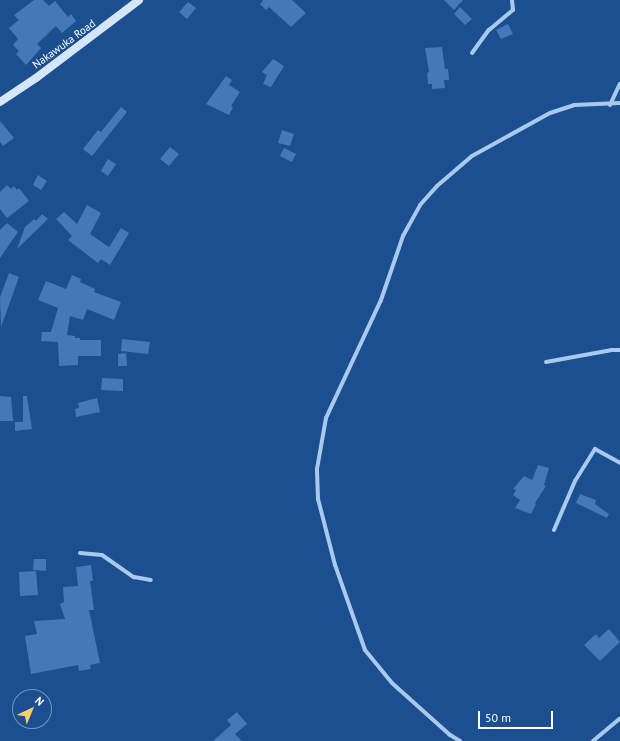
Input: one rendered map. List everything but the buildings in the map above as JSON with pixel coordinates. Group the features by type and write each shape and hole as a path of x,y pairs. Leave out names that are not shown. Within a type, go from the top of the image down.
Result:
{"main road":[{"name":"Nakawuka Road","path":"0,102 42,74 139,0"}],"street":[{"path":"472,52 489,30 513,10 512,0"},
{"path":"610,105 620,84"},
{"path":"460,741 450,735 392,683 365,650 335,565 318,499 317,469 326,418 378,307 402,236 420,205 437,186 472,156 550,113 574,105 610,105 620,103"},
{"path":"546,362 612,350 620,350"},
{"path":"554,530 575,482 595,449 619,461"},
{"path":"80,553 102,555 134,576 151,580"},
{"path":"593,741 620,718"}]}
